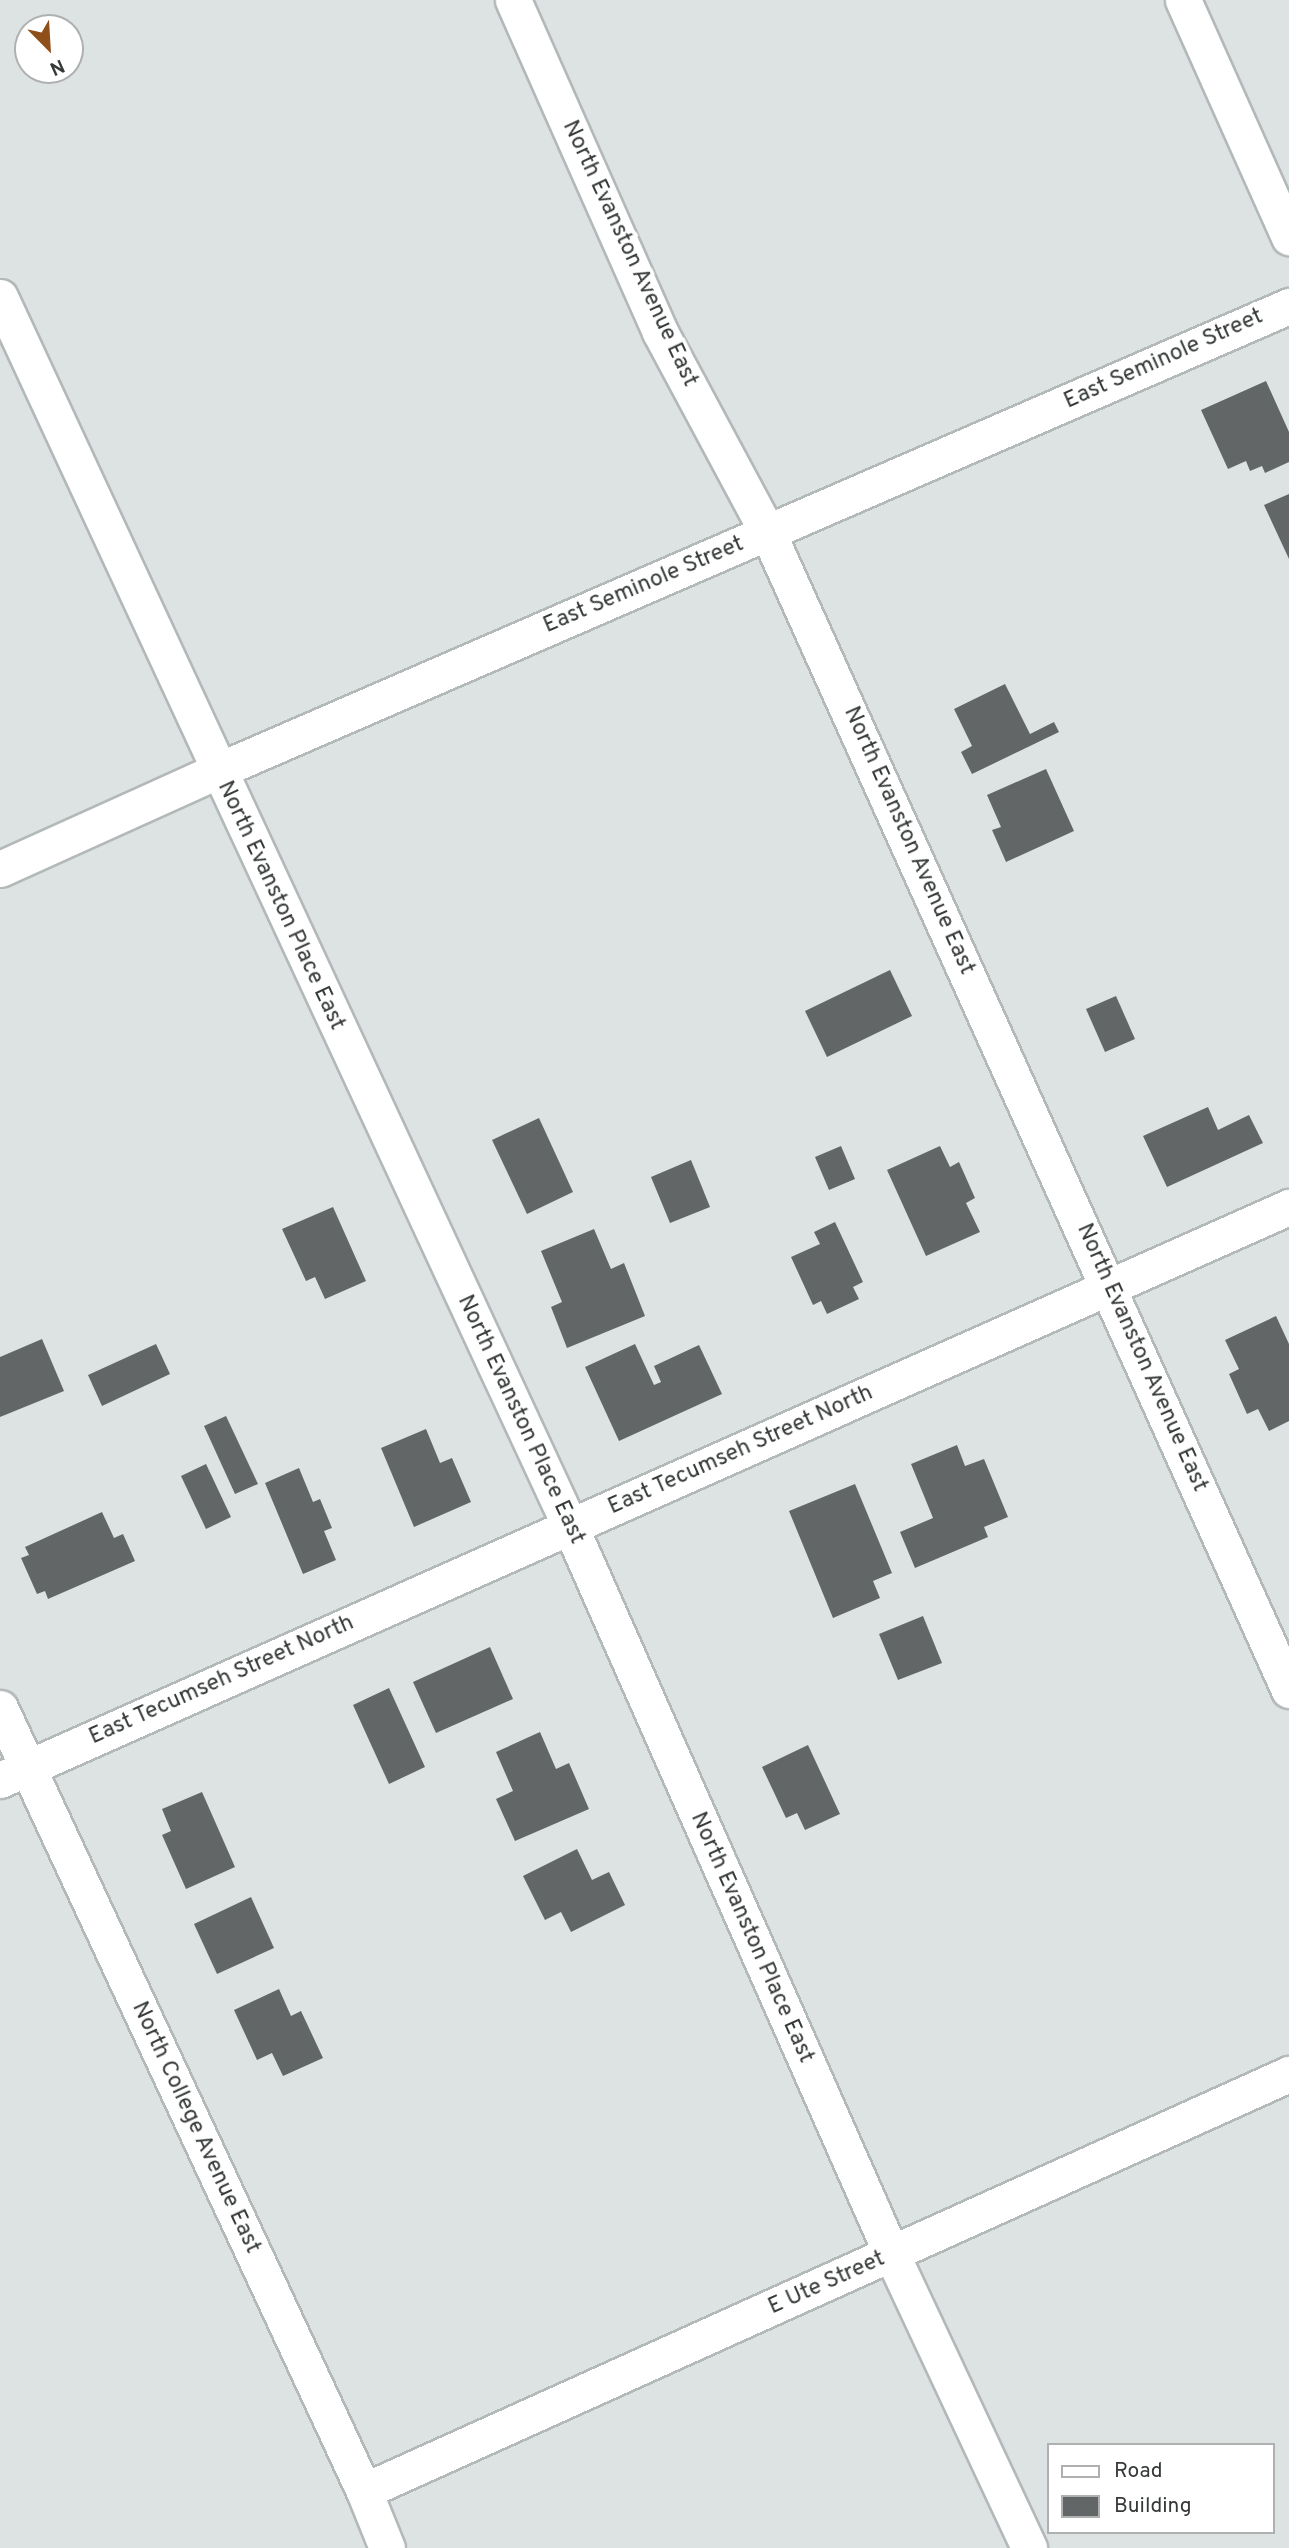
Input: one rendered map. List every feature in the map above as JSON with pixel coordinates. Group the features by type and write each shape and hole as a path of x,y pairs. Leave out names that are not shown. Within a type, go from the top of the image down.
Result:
{"street":[{"name":"North Evanston Avenue East","path":"513,0 660,332 768,533 1111,1288 1289,1690"},
{"path":"1183,0 1289,237"},
{"name":"North Evanston Place East","path":"0,297 217,771 570,1526 891,2255 1029,2548"},
{"name":"East Seminole Street","path":"0,869 217,771 1289,306"},
{"name":"East Tecumseh Street North","path":"14,1774 1289,1207"},
{"name":"North College Avenue East","path":"0,1708 14,1774 364,2491 387,2548"},
{"name":"E Ute Street","path":"364,2491 1289,2074"}],"building":[{"path":"1266,381 1289,432 1289,462 1265,473 1262,466 1250,471 1246,461 1228,469 1201,410"},
{"path":"1289,494 1289,559 1264,505"},
{"path":"1005,684 1030,734 1054,722 1059,732 972,774 961,752 972,746 954,709"},
{"path":"1046,769 1074,831 1006,862 992,830 1001,827 987,795"},
{"path":"890,970 912,1016 827,1057 805,1011"},
{"path":"1116,996 1135,1039 1105,1052 1086,1009"},
{"path":"1208,1107 1218,1130 1249,1115 1263,1143 1167,1187 1143,1136"},
{"path":"539,1118 573,1192 527,1214 492,1140"},
{"path":"841,1146 855,1179 829,1190 815,1157"},
{"path":"940,1146 950,1167 959,1162 975,1198 966,1203 980,1232 926,1256 887,1170"},
{"path":"691,1160 710,1207 670,1223 651,1177"},
{"path":"333,1207 366,1281 325,1299 315,1277 306,1281 282,1229"},
{"path":"835,1222 863,1282 853,1287 859,1299 827,1314 821,1301 813,1305 791,1257 820,1244 814,1232"},
{"path":"594,1229 611,1269 624,1263 645,1316 567,1348 551,1307 562,1302 541,1251"},
{"path":"1276,1316 1289,1344 1289,1421 1269,1431 1258,1409 1247,1414 1229,1374 1239,1369 1225,1340"},
{"path":"42,1339 64,1391 0,1417 0,1357"},
{"path":"156,1344 170,1374 102,1406 88,1375"},
{"path":"635,1344 654,1385 661,1382 654,1366 699,1345 722,1394 619,1441 585,1367"},
{"path":"226,1416 258,1484 235,1494 204,1426"},
{"path":"426,1429 440,1463 452,1458 471,1502 414,1527 381,1448"},
{"path":"957,1445 965,1466 984,1459 1008,1517 984,1527 988,1537 915,1568 900,1532 933,1518 911,1464"},
{"path":"206,1464 231,1517 206,1529 181,1476"},
{"path":"299,1468 313,1502 320,1499 332,1528 324,1531 336,1560 303,1574 265,1483"},
{"path":"855,1484 892,1573 873,1581 880,1598 833,1618 789,1511"},
{"path":"102,1512 114,1538 123,1534 135,1561 48,1599 45,1591 37,1594 21,1558 29,1555 25,1547"},
{"path":"923,1616 942,1663 898,1680 879,1634"},
{"path":"490,1647 513,1699 436,1733 413,1682"},
{"path":"389,1688 425,1767 389,1784 353,1705"},
{"path":"540,1732 556,1769 569,1763 589,1809 515,1841 496,1799 513,1791 496,1752"},
{"path":"808,1745 840,1814 805,1830 797,1813 786,1818 762,1767"},
{"path":"202,1792 235,1867 186,1889 162,1835 171,1831 162,1809"},
{"path":"577,1849 592,1880 609,1872 625,1905 571,1932 561,1912 545,1920 523,1876"},
{"path":"251,1897 274,1948 217,1974 194,1924"},
{"path":"279,1989 291,2016 301,2011 323,2058 283,2076 272,2053 257,2060 234,2010"}]}
